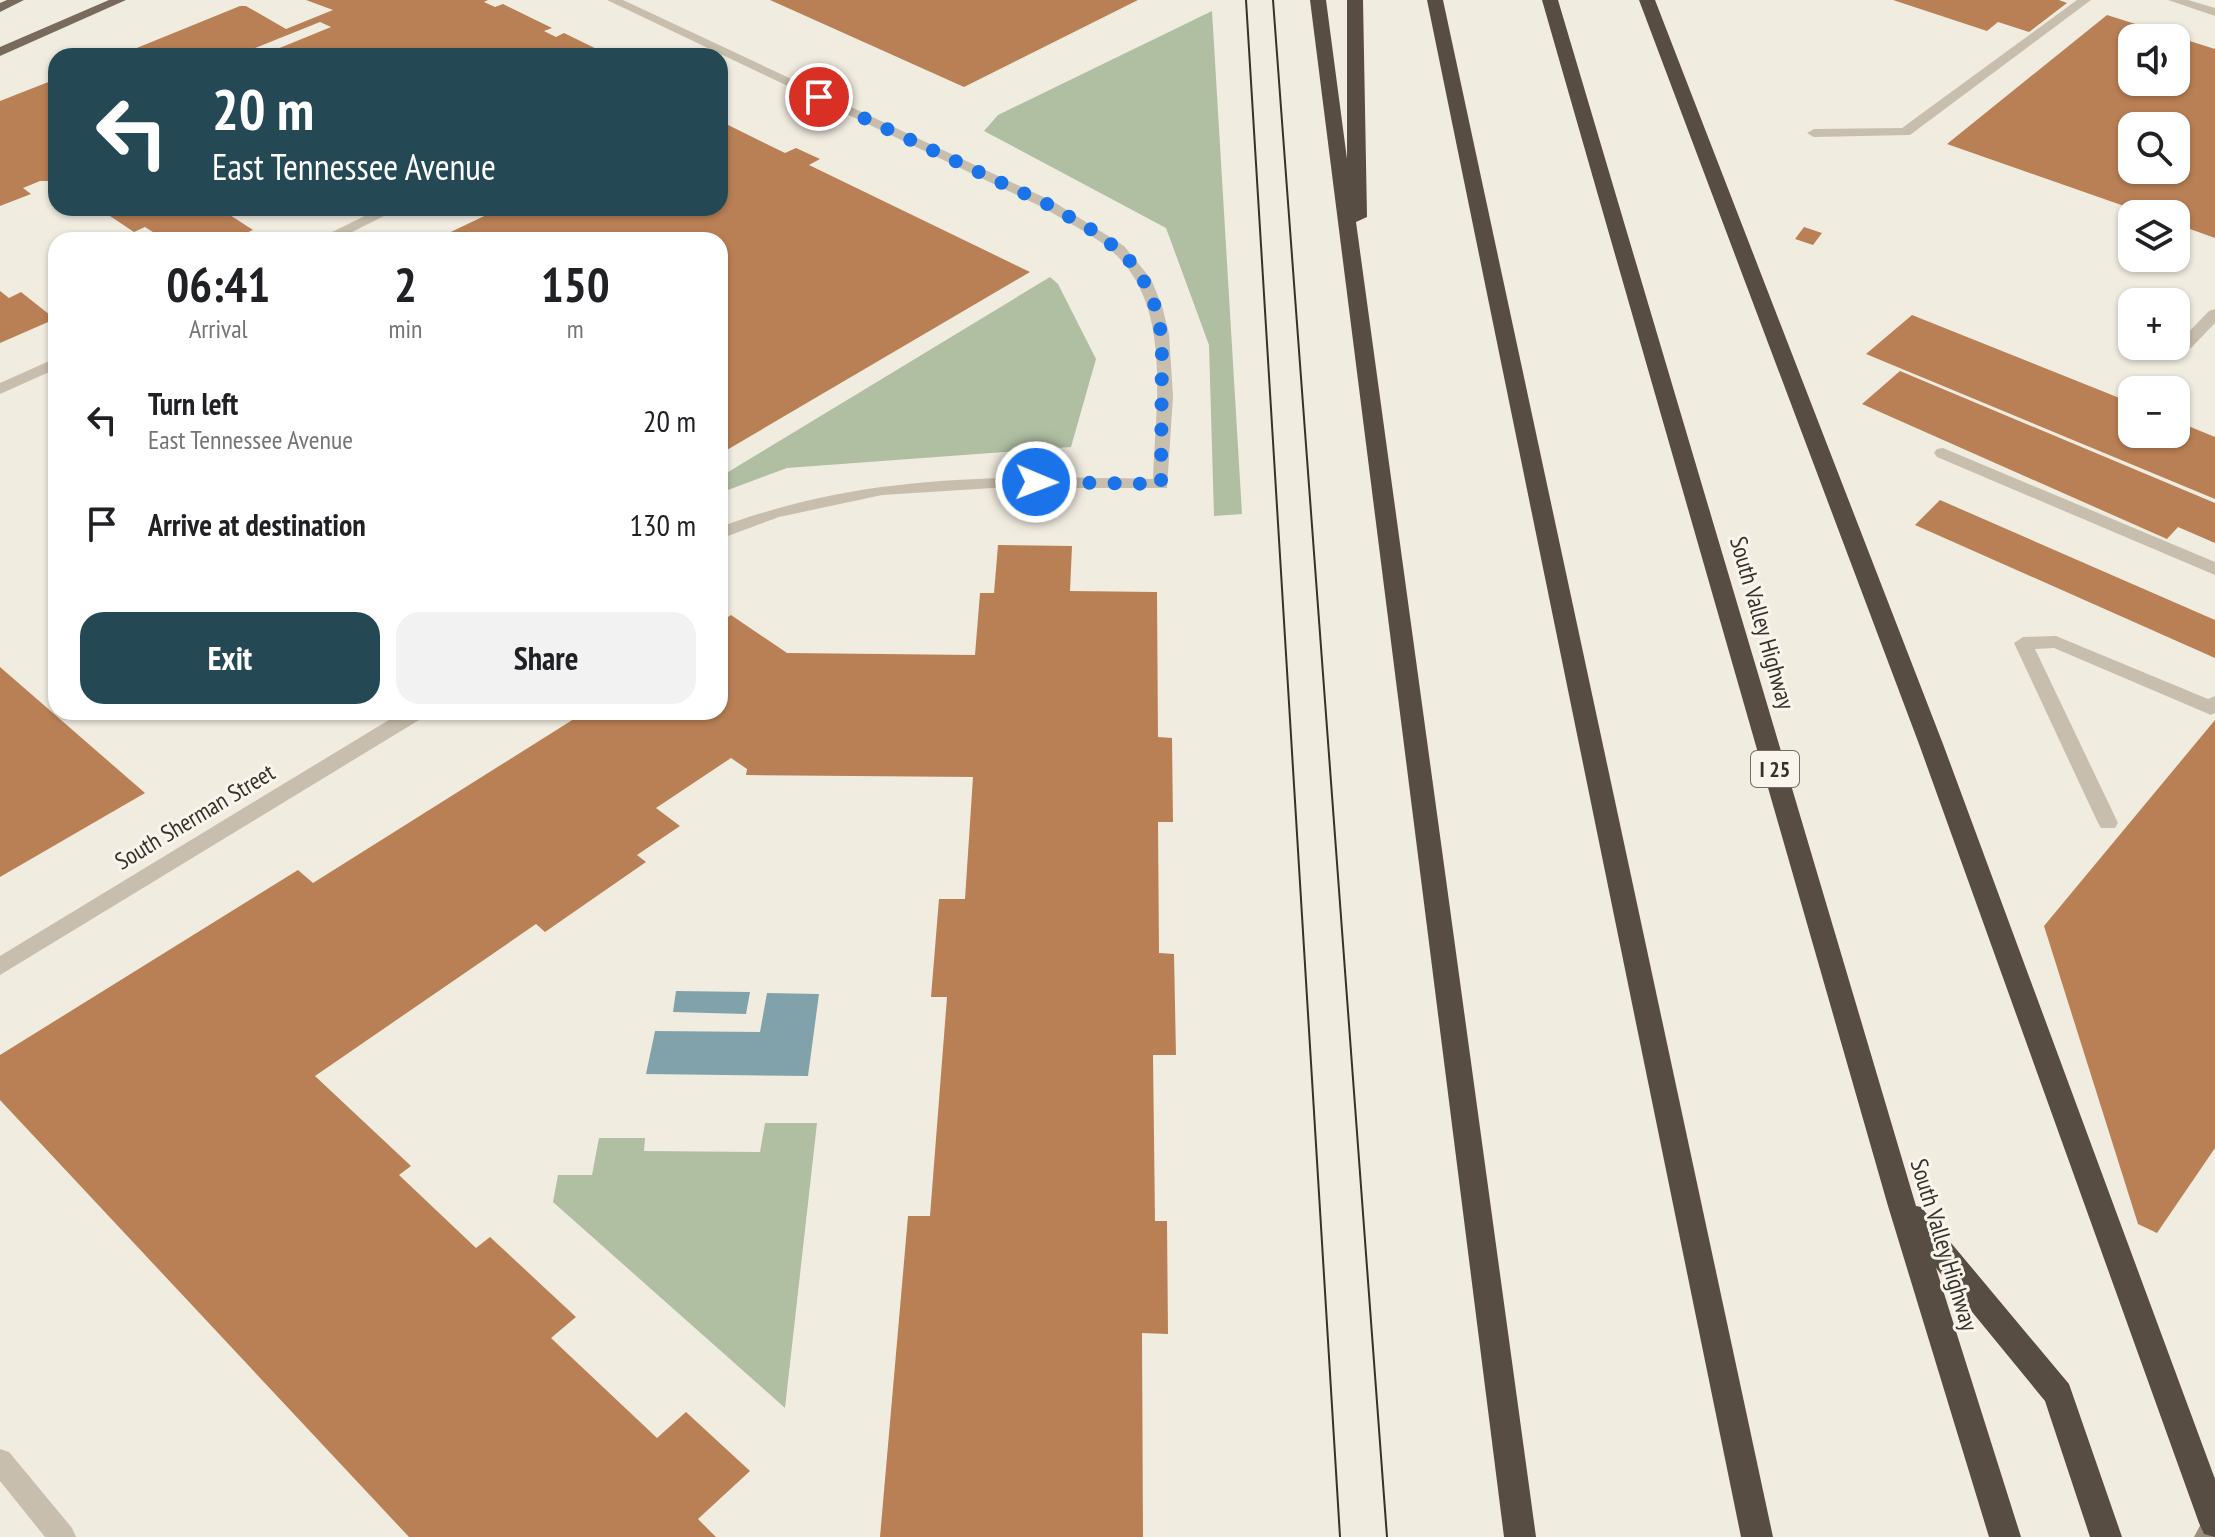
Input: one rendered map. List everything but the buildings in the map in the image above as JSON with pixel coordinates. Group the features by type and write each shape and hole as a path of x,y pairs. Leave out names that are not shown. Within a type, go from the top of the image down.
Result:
{"highway":[{"path":"1318,0 1520,1537"},
{"path":"1355,0 1358,315"},
{"path":"1435,0 1757,1537"},
{"name":"South Valley Highway","path":"1550,0 1902,1206 2005,1537"},
{"path":"1647,0 1931,744 2215,1524"},
{"path":"1902,1206 2058,1394 2106,1537"}],"main road":[{"path":"0,8 18,0"},
{"path":"0,52 120,0"},
{"path":"2208,1537 2215,1524"}],"street":[{"path":"613,0 708,48"},
{"path":"1814,133 1905,132 2085,0"},
{"path":"2174,0 2215,12"},
{"path":"728,58 1049,205 1097,233 1127,257 1145,283 1157,311 1162,339 1161,484 1004,482 884,489 781,510 728,530"},
{"path":"341,232 376,216"},
{"path":"2190,340 2215,314"},
{"path":"0,389 48,367"},
{"path":"1943,453 2215,569"},
{"path":"2108,823 2023,643 2056,642 2211,708 2215,703"},
{"name":"South Sherman Street","path":"0,967 404,720"},
{"path":"0,1461 62,1537"}],"green space":[{"path":"1212,11 1242,514 1214,516 1209,345 1166,228 984,131 998,115"},
{"path":"1050,277 1058,284 1096,359 1071,447 787,468 728,490 728,472"},
{"path":"765,1123 817,1123 785,1408 553,1202 558,1175 592,1175 599,1138 645,1138 644,1151 760,1152"}],"water":[{"path":"676,991 750,992 746,1014 673,1012"},
{"path":"767,993 819,994 808,1076 646,1074 655,1031 760,1032"}],"tram line":[{"path":"1246,0 1340,1537"},
{"path":"1273,0 1387,1537"}],"route":[{"path":"819,97 1049,205 1097,233 1127,257 1145,283 1157,311 1162,339 1161,484 1036,482"}]}
